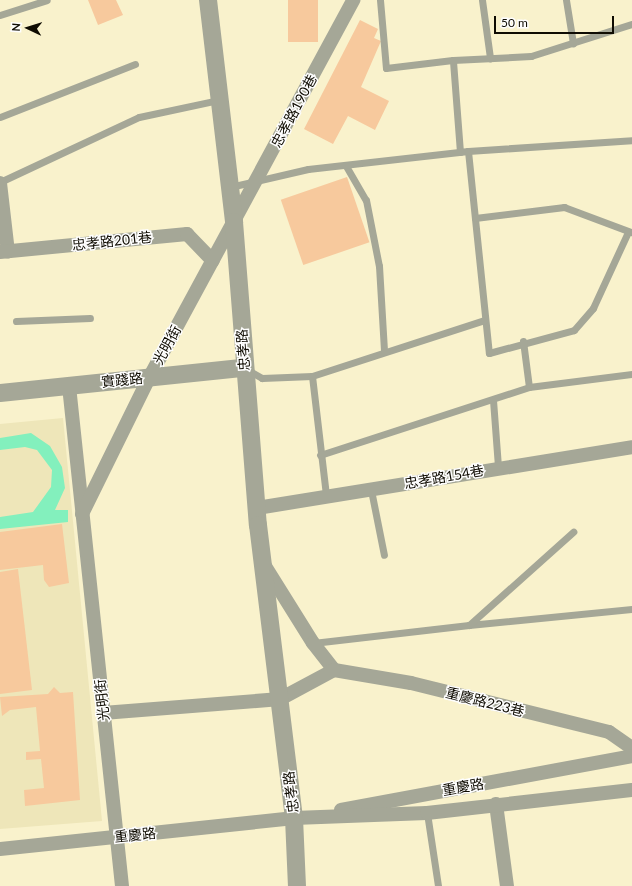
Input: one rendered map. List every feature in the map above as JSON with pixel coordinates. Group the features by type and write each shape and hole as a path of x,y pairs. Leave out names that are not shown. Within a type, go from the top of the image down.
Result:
{"street":[{"name":"忠孝路","path":"208,0 234,222 244,368 257,508 294,818 297,886"},
{"name":"忠孝路190巷","path":"234,222 354,0"},
{"path":"0,183 4,252"},
{"name":"光明街","path":"82,514 149,378 234,222"},
{"name":"忠孝路201巷","path":"4,252 187,234 213,261"},
{"name":"實踐路","path":"0,393 244,368"},
{"name":"光明街","path":"69,386 122,886"},
{"name":"忠孝路154巷","path":"257,508 326,495 371,490 498,467 632,447"},
{"path":"103,713 280,699 334,670 313,643 263,562"},
{"name":"重慶路223巷","path":"334,670 411,683 609,732 632,748"},
{"name":"重慶路","path":"294,818 632,756"},
{"name":"重慶路","path":"0,849 294,818 427,814 496,804 629,790"},
{"path":"496,804 507,886"}],"lane":[{"path":"0,15 47,0"},
{"path":"380,0 386,68 453,60 531,56 632,24"},
{"path":"482,0 490,58"},
{"path":"566,0 573,43"},
{"path":"453,60 460,152"},
{"path":"0,117 135,64"},
{"path":"0,183 139,117 220,100"},
{"path":"230,188 308,169 346,166 468,151 632,140"},
{"path":"468,151 484,320 489,353 524,341 574,330 594,308 630,232 564,206 475,218"},
{"path":"346,166 366,200 379,266 384,350"},
{"path":"16,321 90,318"},
{"path":"244,368 262,378 312,376 384,350 484,320"},
{"path":"524,341 529,387"},
{"path":"320,455 493,400 529,387 632,374"},
{"path":"312,376 320,455 326,495"},
{"path":"493,400 498,467"},
{"path":"371,490 384,555"},
{"path":"469,625 573,532"},
{"path":"313,643 469,625 632,609"},
{"path":"427,814 438,886"}],"shaded area":[{"path":"63,418 102,821 0,829 0,424"}],"green space":[{"path":"31,433 50,446 62,467 65,488 55,510 68,510 68,522 0,529 0,517 33,512 51,487 52,470 37,450 25,447 0,450 0,438"}],"building":[{"path":"88,0 116,0 123,15 98,25"},
{"path":"288,0 318,0 318,42 288,42"},
{"path":"360,20 378,29 374,38 381,41 361,87 389,101 375,130 348,116 333,144 304,129"},
{"path":"347,177 369,242 303,265 281,200"},
{"path":"62,524 69,583 49,587 44,580 43,565 0,570 0,532"},
{"path":"18,569 32,690 0,694 0,572"},
{"path":"54,687 60,693 73,692 80,800 25,806 24,790 44,788 41,759 26,760 26,752 40,751 36,707 10,710 2,716 0,697 48,694"}]}
